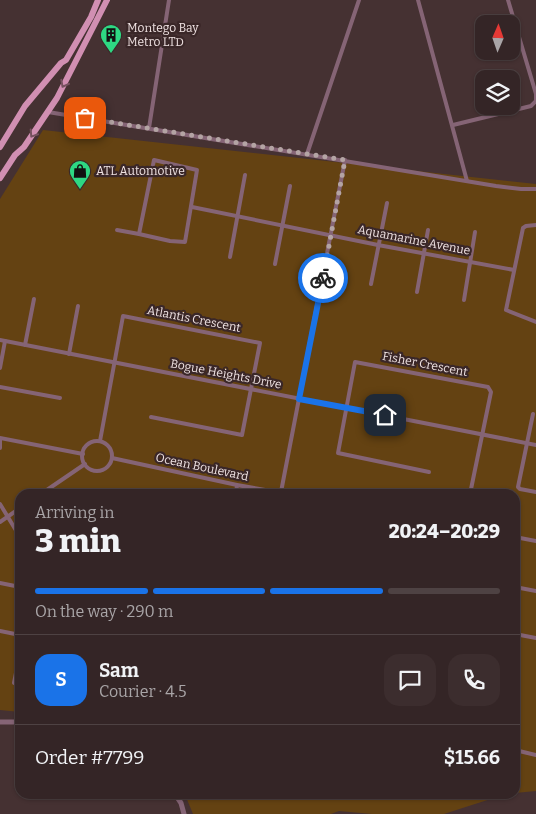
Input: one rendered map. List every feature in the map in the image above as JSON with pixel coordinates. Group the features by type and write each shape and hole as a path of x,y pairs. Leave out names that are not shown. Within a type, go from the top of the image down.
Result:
{"main road":[{"path":"0,147 25,106 61,63 66,60 91,17 98,0"},
{"path":"0,178 15,155 24,147 57,98 107,0"}],"street":[{"path":"149,128 169,0"},
{"path":"307,154 359,0"},
{"path":"418,0 467,180"},
{"path":"453,125 531,106 536,101 536,94 508,0"},
{"path":"48,112 522,189 536,188"},
{"path":"117,230 170,241 185,242 197,170 154,160 140,234"},
{"path":"282,489 345,160"},
{"path":"230,257 245,174"},
{"path":"275,264 290,186"},
{"path":"371,284 387,203"},
{"name":"Aquamarine Avenue","path":"192,206 423,254 514,270"},
{"path":"536,225 523,228 506,310 536,322"},
{"path":"418,292 428,230"},
{"path":"464,300 475,232"},
{"path":"26,345 34,299"},
{"path":"69,354 78,306"},
{"name":"Atlantis Crescent","path":"115,362 124,315 260,344 250,390"},
{"path":"0,368 2,340"},
{"name":"Bogue Heights Drive","path":"2,340 536,445"},
{"path":"100,441 115,362"},
{"name":"Fisher Crescent","path":"346,407 355,362 479,385 488,387 491,392 483,434"},
{"path":"0,387 60,398"},
{"path":"151,417 242,435 250,390"},
{"path":"346,407 338,453 429,472"},
{"path":"533,414 518,487 536,492"},
{"path":"471,489 483,434"},
{"path":"0,448 0,439 83,454"},
{"path":"100,441 111,449 112,458 107,467 98,470 89,468 85,464 83,454 90,443 100,441"},
{"name":"Ocean Boulevard","path":"112,458 263,489"},
{"path":"49,489 85,464"},
{"path":"237,489 238,485"},
{"path":"0,504 15,528"},
{"path":"0,522 15,511"},
{"path":"520,538 536,541"},
{"path":"0,583 15,586"},
{"path":"520,588 536,591"},
{"path":"0,631 15,635"},
{"path":"520,635 536,638"},
{"path":"14,683 15,677"},
{"path":"0,722 15,722"},
{"path":"520,751 536,755"},
{"path":"178,799 184,814"}],"shaded area":[{"path":"43,130 536,184 536,791 520,793 520,489 15,489 15,712 0,710 0,199"},
{"path":"187,799 490,799 444,814 372,814 339,811 331,814 193,814"}],"way so far":[{"path":"85,118 345,160 323,278"}],"place":[{"name":"Montego Bay Metro LTD","path":"111,54"},
{"name":"ATL Automotive","path":"80,190"}],"route":[{"path":"323,278 299,399 385,415"}]}
